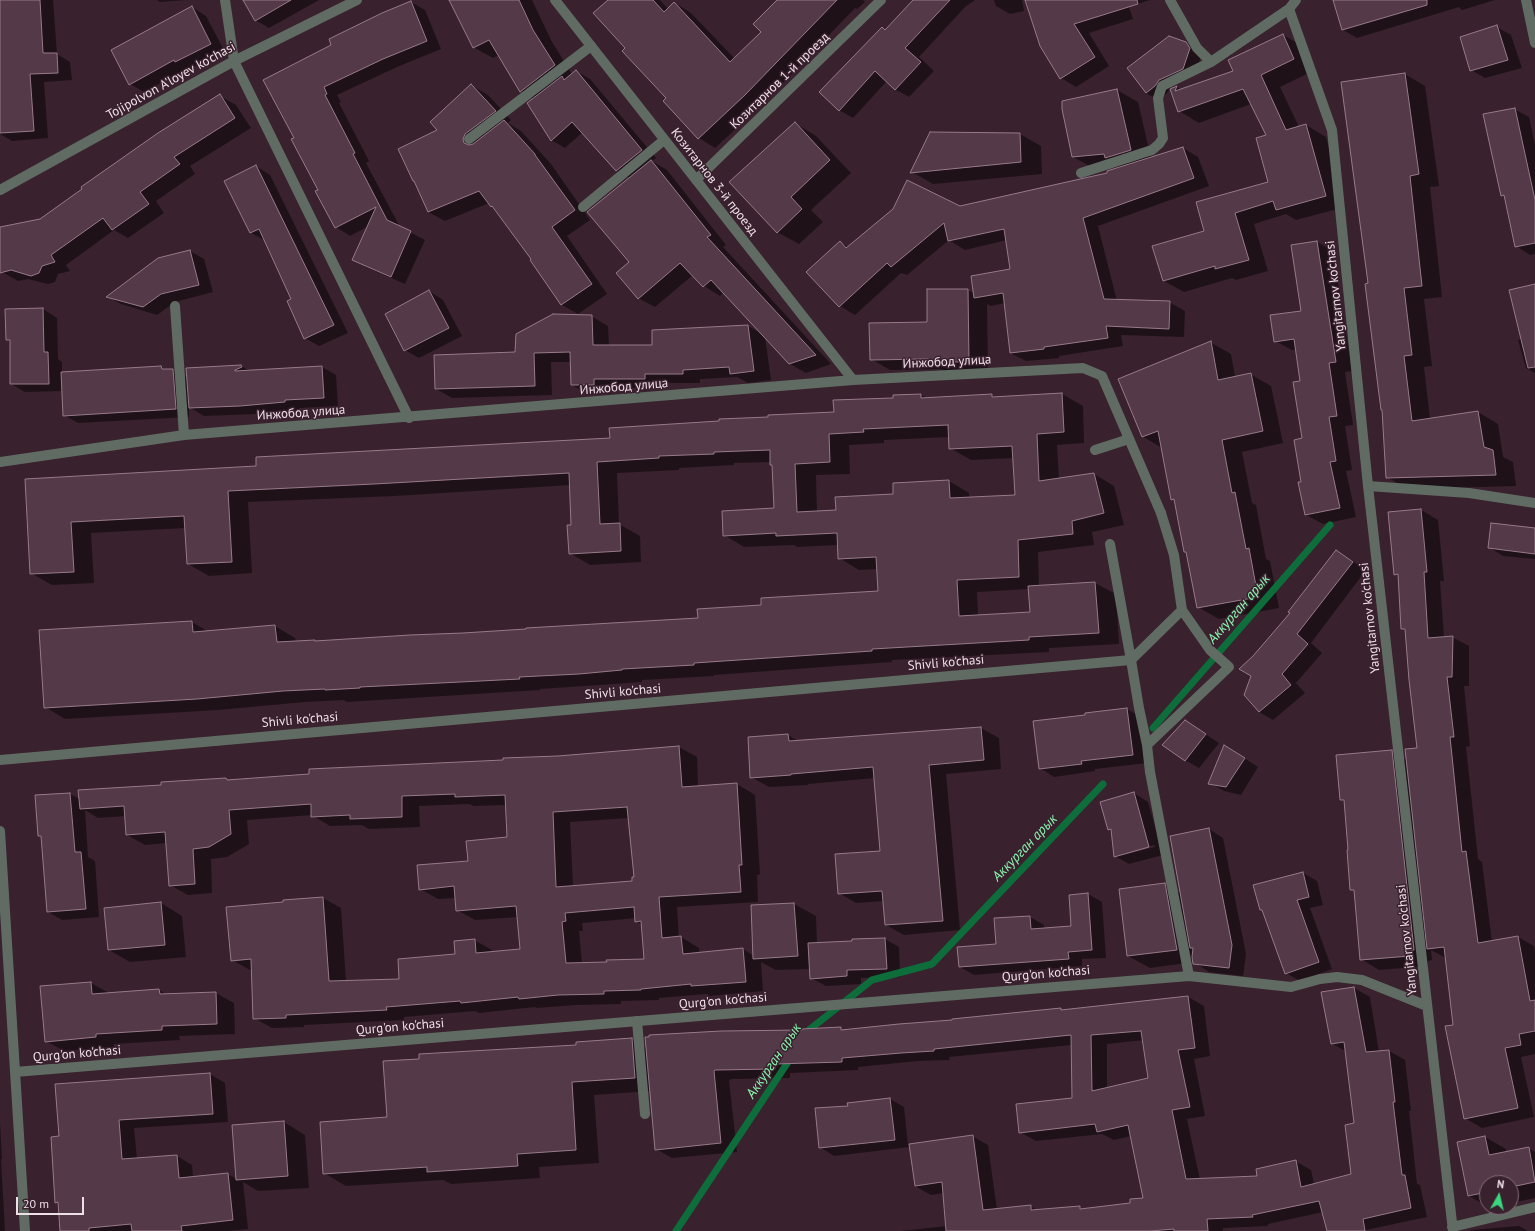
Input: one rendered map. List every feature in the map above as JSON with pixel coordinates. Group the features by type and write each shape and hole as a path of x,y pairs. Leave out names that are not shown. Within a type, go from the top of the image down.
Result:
{"street":[{"path":"225,0 234,61 409,418"},
{"name":"Tojipolvon A'loyev ko'chasi","path":"0,190 234,61 357,0"},
{"name":"Козитарнов 3-й проезд","path":"555,0 853,380"},
{"name":"Козитарнов 1-й проезд","path":"696,180 881,0"},
{"path":"1170,0 1197,48 1211,62"},
{"path":"1081,173 1152,150 1163,138 1158,98 1162,86 1211,62 1289,9 1296,0"},
{"path":"1526,0 1535,43"},
{"name":"Yangitarnov ko'chasi","path":"1289,9 1332,130 1368,486 1452,1229"},
{"path":"469,139 591,46"},
{"path":"583,207 664,140"},
{"path":"175,306 184,435"},
{"name":"Инжобод улица","path":"0,462 184,435 409,418 853,380 1083,368 1102,376 1161,513 1174,555 1182,610"},
{"path":"1095,450 1129,438"},
{"path":"1368,486 1469,493 1535,503"},
{"path":"1110,544 1188,976"},
{"path":"1131,660 1182,610 1210,650 1229,667 1147,745"},
{"name":"Shivli ko'chasi","path":"0,760 1131,660"},
{"path":"0,831 26,1231"},
{"name":"Qurg'on ko'chasi","path":"15,1072 1188,976 1291,987 1320,979 1355,979 1362,980 1427,1006"},
{"path":"637,1021 645,1114"},
{"path":"1452,1229 1535,1207"}],"building":[{"path":"0,0 40,0 43,53 57,53 58,73 30,74 34,131 0,133"},
{"path":"243,0 291,0 255,21"},
{"path":"449,0 519,0 533,30 555,65 520,92 489,40 473,48"},
{"path":"608,0 653,0 664,12 674,2 730,62 761,32 753,24 777,0 837,0 745,95 698,139 663,101 666,98 622,51 625,48 593,13"},
{"path":"913,0 950,0 905,48 921,62 895,90 875,71 839,111 819,92 882,27 885,30"},
{"path":"1025,0 1137,0 1138,4 1074,24 1095,57 1060,79 1040,46"},
{"path":"1333,0 1427,0 1427,5 1342,30"},
{"path":"411,1 427,41 383,59 324,87 327,94 325,95 387,220 411,231 391,277 352,260 376,207 335,228 315,191 318,190 291,139 294,138 263,80 331,45 329,39 382,13"},
{"path":"192,6 211,44 175,62 174,60 129,85 111,50"},
{"path":"1497,25 1508,60 1470,71 1460,37"},
{"path":"1283,34 1294,59 1261,75 1286,130 1306,124 1326,196 1276,210 1273,201 1235,213 1249,260 1215,269 1215,266 1163,281 1152,246 1204,231 1196,202 1268,182 1256,138 1266,135 1243,89 1178,112 1170,89 1177,86 1175,91 1233,71 1228,60"},
{"path":"1169,36 1186,42 1190,48 1183,69 1159,80 1155,86 1146,93 1127,68"},
{"path":"576,70 642,150 616,171 572,122 551,141 527,103 562,76 564,80"},
{"path":"1405,73 1419,174 1410,176 1422,286 1404,288 1412,355 1404,356 1412,421 1478,411 1484,447 1493,450 1496,475 1386,478 1382,410 1365,284 1368,283 1341,82"},
{"path":"471,84 496,111 465,134 463,139 464,143 469,145 473,144 504,120 535,154 575,210 552,227 592,284 561,305 530,260 531,259 492,206 491,207 479,191 428,212 398,149 437,130 430,122"},
{"path":"1117,89 1131,150 1105,158 1104,154 1072,157 1062,109 1062,101"},
{"path":"220,94 235,118 174,157 180,164 140,192 149,204 112,230 103,218 51,255 55,262 42,266 39,273 31,276 11,270 0,273 0,227 40,219 82,189 81,187 158,133"},
{"path":"1515,108 1535,200 1535,243 1515,247 1504,195 1501,196 1483,114"},
{"path":"795,122 830,160 791,197 802,209 777,233 729,182"},
{"path":"930,132 1020,133 1021,162 910,173"},
{"path":"1183,147 1194,178 1083,218 1104,299 1170,301 1169,329 1106,326 1108,338 1010,353 1003,293 974,298 971,276 1010,269 1004,229 948,241 944,223 891,267 887,263 839,307 806,272 840,241 846,248 893,209 907,180 960,206 1107,173 1107,171"},
{"path":"651,160 711,235 707,237 816,355 789,364 711,280 703,287 680,263 638,299 616,273 629,262 587,212"},
{"path":"256,165 334,325 304,339 287,301 291,299 259,229 250,233 224,181"},
{"path":"1317,241 1336,362 1329,363 1337,416 1329,417 1336,461 1330,462 1340,508 1305,515 1298,482 1301,482 1294,440 1302,438 1293,382 1300,381 1294,339 1274,342 1270,315 1301,311 1291,245"},
{"path":"190,250 199,285 161,294 143,307 106,297 158,258"},
{"path":"1535,284 1535,367 1528,368 1509,290"},
{"path":"927,289 968,289 969,362 928,362 928,359 870,360 869,323 927,322"},
{"path":"429,290 449,328 404,351 385,314"},
{"path":"43,308 44,352 48,352 49,384 10,384 10,340 6,340 5,309"},
{"path":"553,314 592,315 593,345 652,345 652,330 748,325 754,371 730,374 729,367 683,370 683,374 645,374 645,379 594,379 594,385 571,385 570,352 534,353 535,386 435,389 434,355 515,352 516,334"},
{"path":"1211,341 1218,380 1251,373 1263,431 1222,440 1232,493 1235,492 1246,549 1249,548 1258,597 1197,608 1174,499 1171,500 1158,431 1142,437 1118,379"},
{"path":"241,365 242,367 235,371 322,366 324,398 285,400 285,402 240,406 189,408 186,368"},
{"path":"161,366 162,369 173,369 176,409 63,416 61,372"},
{"path":"1062,393 1064,432 1037,434 1039,481 1094,473 1104,513 1072,521 1073,534 1018,540 1019,577 957,580 959,616 1030,612 1028,586 1095,582 1099,633 1029,637 1029,640 872,649 872,651 694,663 694,665 622,669 579,674 519,677 520,679 283,691 197,699 44,708 39,630 192,621 193,632 275,625 277,642 463,633 698,618 697,609 761,605 761,598 878,591 876,557 838,559 837,533 776,536 776,533 723,536 722,511 774,508 770,450 714,452 714,454 659,456 659,458 597,462 600,524 620,523 621,551 569,554 567,525 571,525 569,473 228,491 232,562 187,564 184,516 71,522 74,572 30,574 25,479 256,466 256,457 610,438 609,428 719,421 719,419 768,417 768,415 834,412 833,400 893,398 893,395 921,394 921,398 992,394 992,397","holes":["948,425 949,449 1012,446 1015,495 950,498 949,480 893,483 893,494 835,497 836,510 797,512 795,464 830,462 829,434 864,432 863,429"]},
{"path":"1421,509 1427,572 1424,572 1428,638 1453,636 1452,677 1447,677 1454,737 1450,737 1462,852 1466,851 1478,943 1518,936 1530,1001 1535,1000 1535,1031 1519,1034 1521,1045 1505,1048 1518,1108 1464,1119 1445,1026 1453,1025 1444,947 1427,949 1405,749 1417,748 1405,629 1401,629 1398,574 1394,575 1388,512"},
{"path":"1491,523 1535,528 1535,554 1488,548"},
{"path":"1336,550 1353,562 1297,634 1308,644 1282,674 1291,685 1259,712 1244,695 1251,676 1239,669 1253,656 1290,613 1288,612"},
{"path":"1127,708 1133,755 1081,761 1082,764 1039,769 1033,721"},
{"path":"1185,720 1206,734 1185,761 1162,745"},
{"path":"981,727 984,760 929,765 943,921 885,925 882,891 838,894 835,854 880,851 873,767 750,778 748,737 788,734 789,741"},
{"path":"1224,745 1245,758 1226,787 1208,784"},
{"path":"679,746 682,787 737,783 742,865 739,865 741,892 659,897 662,938 681,936 683,954 743,948 746,982 691,986 691,984 641,990 604,991 604,994 558,995 519,999 518,997 461,1003 460,1001 386,1007 387,1010 286,1015 286,1018 253,1019 251,959 231,961 226,907 323,897 329,981 399,979 398,959 455,954 454,941 475,939 476,953 520,949 516,906 456,911 454,886 419,890 417,865 468,861 466,841 507,837 505,795 455,797 455,794 402,796 402,817 350,819 350,815 311,817 311,804 229,810 231,834 209,847 193,849 195,884 169,886 165,832 126,835 124,806 80,809 78,790 161,785 161,782 226,778 227,780 309,774 309,769 558,756","holes":["627,807 634,877 632,877 632,881 556,887 553,812","634,907 635,922 641,921 644,959 566,963 562,922 566,921 565,913"]},
{"path":"1392,750 1414,950 1410,951 1410,956 1360,960 1354,890 1350,890 1344,800 1340,800 1336,755"},
{"path":"1134,792 1149,847 1114,857 1111,829 1108,830 1100,802"},
{"path":"70,793 75,852 81,852 86,909 47,912 41,836 38,836 35,795"},
{"path":"1209,828 1232,945 1229,968 1193,964 1193,948 1190,948 1170,836"},
{"path":"1303,872 1309,897 1297,900 1319,962 1285,974 1262,910 1260,910 1253,885"},
{"path":"1165,883 1177,950 1127,956 1119,889"},
{"path":"1088,893 1092,950 1068,952 1069,959 959,967 957,947 996,944 994,918 1030,916 1031,929 1071,926 1069,895"},
{"path":"161,902 165,945 108,950 104,908"},
{"path":"794,903 798,956 753,959 751,905"},
{"path":"885,938 887,969 847,970 847,976 810,979 808,943"},
{"path":"91,982 92,994 159,989 160,994 216,992 217,1024 162,1026 162,1030 96,1034 96,1037 45,1042 40,986"},
{"path":"1354,987 1366,1052 1389,1050 1395,1102 1393,1102 1402,1175 1405,1175 1411,1208 1363,1219 1365,1231 1327,1231 1319,1201 1252,1215 1253,1217 1207,1219 1208,1231 1174,1231 1174,1229 1150,1231 946,1231 942,1182 915,1186 909,1144 973,1135 983,1210 1031,1205 1031,1210 1080,1206 1080,1209 1130,1203 1130,1199 1143,1198 1128,1125 1097,1132 1095,1124 1019,1133 1016,1104 1072,1098 1071,1035 934,1049 934,1051 842,1058 842,1062 775,1064 775,1069 715,1070 721,1143 655,1150 645,1037 649,1037 649,1035 721,1031 802,1030 841,1027 841,1030 1061,1008 1061,1010 1188,996 1195,1048 1178,1050 1190,1107 1172,1110 1186,1179 1257,1176 1256,1169 1296,1160 1301,1187 1351,1174 1345,1125 1354,1123 1344,1042 1331,1044 1321,992","holes":["1141,1031 1148,1078 1092,1091 1091,1035"]},
{"path":"632,1038 635,1078 572,1082 576,1150 517,1154 518,1166 427,1172 427,1167 323,1174 320,1122 387,1117 383,1061 419,1059 419,1054 576,1045 576,1042"},
{"path":"210,1073 213,1114 119,1120 122,1159 177,1155 179,1178 228,1173 233,1220 181,1226 182,1231 132,1231 131,1224 89,1228 89,1231 60,1231 58,1202 55,1203 51,1137 59,1136 55,1084"},
{"path":"890,1098 895,1140 819,1148 815,1108 848,1106 847,1103"},
{"path":"284,1121 288,1176 236,1180 232,1125"},
{"path":"1485,1136 1489,1155 1529,1147 1535,1182 1519,1185 1519,1175 1479,1175 1479,1194 1468,1196 1457,1142"}],"waterway":[{"name":"Аккурган арык","path":"1153,728 1330,525"},
{"name":"Аккурган арык","path":"805,1036 809,1030 872,980 932,964 1103,784"},
{"name":"Аккурган арык","path":"676,1231 792,1056"}]}
